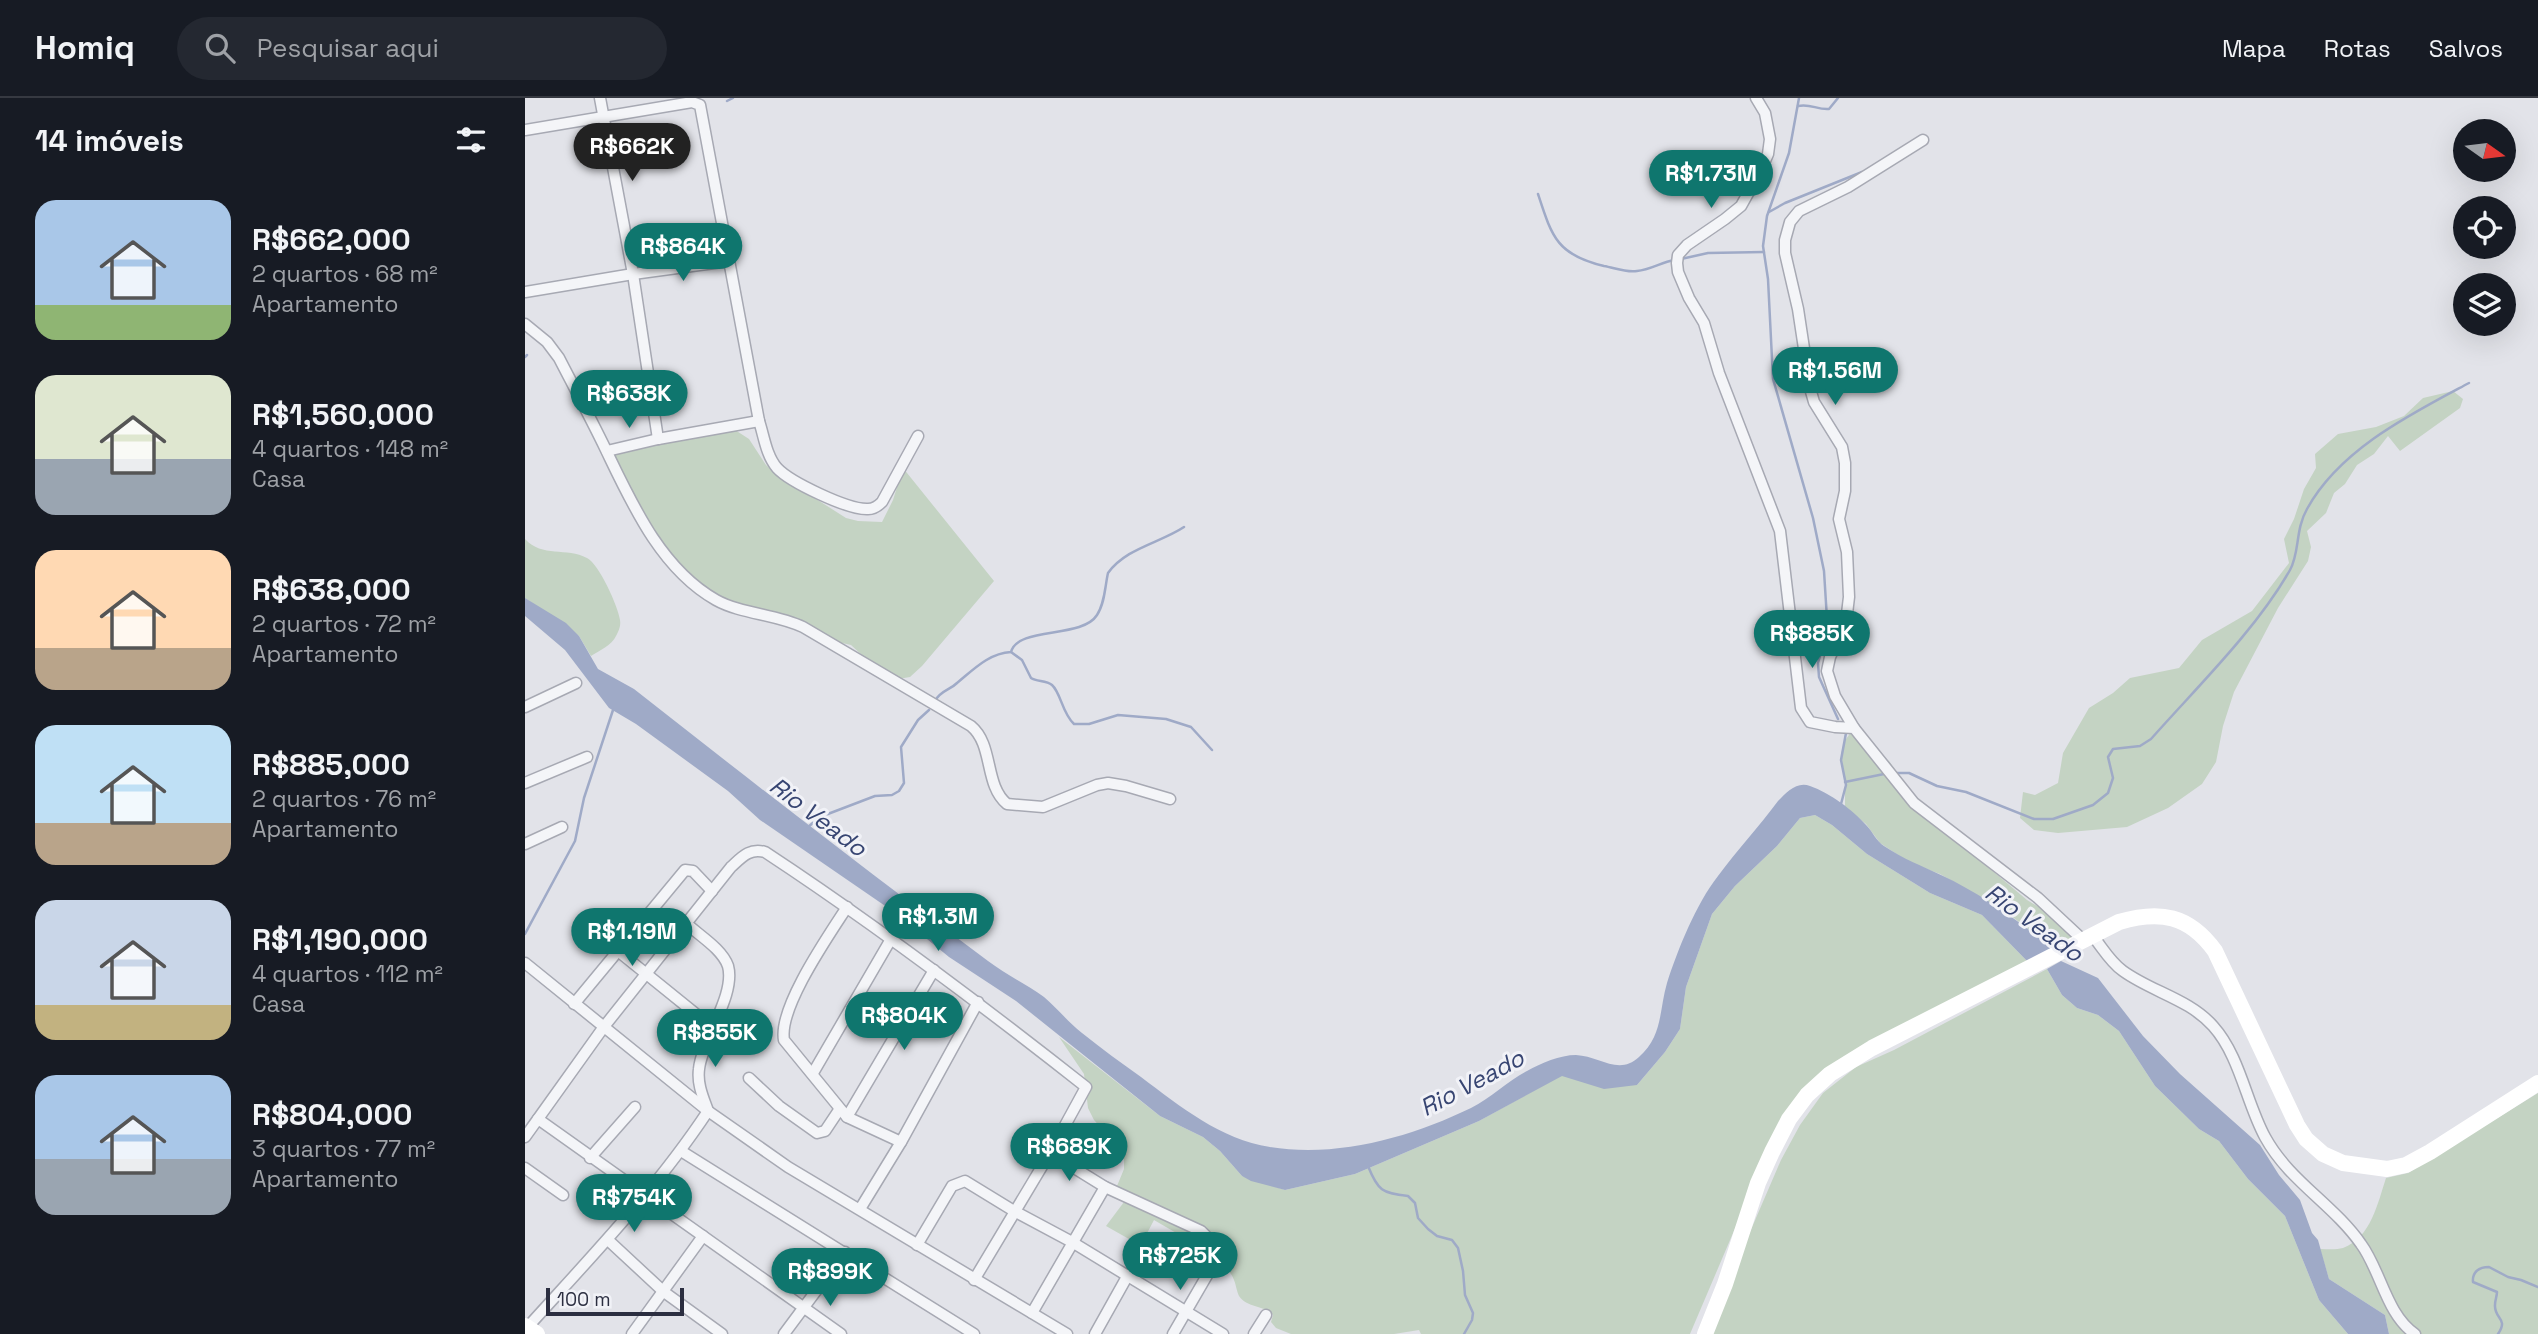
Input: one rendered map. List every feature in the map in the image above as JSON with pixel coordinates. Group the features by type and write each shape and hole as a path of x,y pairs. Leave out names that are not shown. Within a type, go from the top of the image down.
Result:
{"main road":[{"path":"1705,1334 1767,1162 1789,1119 1807,1095 1830,1074 1873,1048 2119,922 2153,915 2190,924 2204,936 2215,951 2297,1125 2306,1139 2323,1154 2343,1163 2387,1169 2406,1165 2538,1083"}],"street":[{"path":"600,98 633,274 658,439"},
{"path":"1756,98 1765,113 1770,139 1768,154 1761,170 1741,206 1682,250 1677,263 1678,272 1704,323 1717,365 1780,531 1801,708 1810,722 1854,728"},
{"path":"525,130 692,102 700,105 759,421 772,460 785,475 821,493 865,509 883,502 918,436"},
{"path":"1923,139 1848,187 1800,211 1790,222 1785,240 1785,253 1798,309 1812,395 1842,447 1845,463 1846,481 1839,526 1847,552 1850,597 1843,632 1830,657 1827,671 1835,696 1854,728 1914,803 2088,937 2120,969 2134,979 2184,1003 2215,1028 2228,1047 2254,1114 2274,1151 2289,1171 2353,1233 2369,1256 2405,1326 2415,1334"},
{"path":"525,292 729,261"},
{"path":"525,324 547,342 559,358 648,530 670,561 689,579 722,603 803,627 971,726 981,739 997,792 1007,804 1043,807 1108,783 1170,799"},
{"path":"607,452 658,439 759,421"},
{"path":"525,707 576,683"},
{"path":"525,783 587,757"},
{"path":"525,844 562,827"},
{"path":"525,1137 532,1121 731,867 748,852 765,852 847,907 978,1002 1086,1087 974,1280"},
{"path":"574,1004 685,870 693,871 712,891"},
{"path":"847,907 819,950 783,1023 783,1040 813,1073 843,1114 901,1142"},
{"path":"687,924 716,950 728,967 727,988 699,1070 699,1085 708,1111"},
{"path":"813,1073 891,939"},
{"path":"618,951 712,1027"},
{"path":"525,963 708,1111 788,1167 1067,1334"},
{"path":"749,1078 779,1106 817,1133 825,1131 843,1114 934,970"},
{"path":"860,1209 901,1142 978,1002"},
{"path":"590,1158 635,1107"},
{"path":"528,1329 645,1197 708,1111"},
{"path":"532,1121 590,1158 841,1334"},
{"path":"681,1151 974,1334"},
{"path":"1050,1153 1105,1187 1201,1231 1215,1247 1213,1265 1173,1334"},
{"path":"525,1168 563,1195"},
{"path":"917,1245 955,1183 965,1181 1014,1211 1072,1241 1223,1334"},
{"path":"1032,1313 1105,1187"},
{"path":"637,1332 703,1236"},
{"path":"608,1240 664,1292 722,1334"},
{"path":"784,1334 845,1252"},
{"path":"1095,1334 1128,1275"},
{"path":"1255,1334 1266,1315"}],"green space":[{"path":"2453,391 2463,399 2460,408 2400,451 2388,436 2374,454 2357,465 2345,484 2334,493 2326,513 2307,531 2311,547 2308,561 2278,608 2234,692 2223,726 2216,762 2202,784 2168,808 2127,827 2058,833 2034,830 2020,818 2023,792 2035,795 2058,783 2063,753 2089,708 2130,678 2179,668 2202,640 2252,611 2289,563 2284,539 2304,489 2316,468 2315,454 2338,434 2376,427 2404,416 2423,398"},
{"path":"732,428 749,439 766,465 776,474 801,487 846,518 858,521 882,522 893,500 903,468 994,581 910,677 898,679 877,669 851,645 824,639 777,619 733,610 701,588 668,555 618,485 600,450 615,452"},
{"path":"525,539 539,548 587,558 597,568 612,596 620,620 618,632 608,645 591,656 579,636 525,598"},
{"path":"1851,732 1889,761 1921,807 1982,862 2027,900 2083,933 2053,948 2006,912 1940,874 1910,863 1880,843 1866,824 1845,807 1845,779 1841,754 1844,742"},
{"path":"1815,815 1832,825 1867,854 1930,893 1982,915 2027,961 1852,1052 1765,1158 1690,1334 1421,1334 1419,1330 1394,1334 1291,1334 1276,1328 1271,1322 1273,1315 1269,1312 1242,1300 1228,1270 1219,1263 1198,1255 1202,1248 1154,1220 1143,1241 1136,1243 1106,1226 1130,1194 1117,1186 1124,1169 1124,1156 1094,1120 1088,1108 1084,1074 1059,1037 1160,1116 1203,1137 1220,1151 1242,1176 1285,1190 1355,1174 1479,1121 1562,1075 1637,1085 1665,1052 1680,1029 1686,987 1712,914 1800,818"},
{"path":"2047,969 2062,995 2077,1008 2098,1015 2119,1031 2155,1086 2199,1129 2219,1141 2248,1179 2285,1216 2319,1300 2348,1334 1706,1334 1781,1160 1800,1125 1823,1093 1856,1067 1894,1050"},
{"path":"2538,1093 2538,1334 2389,1334 2385,1315 2329,1279 2320,1249 2343,1248 2360,1236 2372,1218 2386,1178 2408,1173"}],"water":[{"name":"Rio Veado","path":"525,598 566,623 579,636 598,669 634,689 943,928 1044,997 1077,1029 1111,1055 1202,1120 1252,1143 1296,1150 1322,1150 1373,1142 1424,1128 1471,1108 1520,1075 1557,1058 1576,1055 1624,1065 1639,1057 1647,1049 1656,1031 1671,970 1702,900 1725,866 1778,801 1793,788 1801,785 1818,789 1833,798 1861,820 1884,846 1985,899 2053,948 2027,961 1982,915 1930,893 1867,854 1832,825 1815,815 1800,818 1712,914 1686,987 1680,1029 1665,1052 1637,1085 1604,1089 1562,1076 1479,1121 1355,1174 1285,1190 1242,1176 1220,1151 1203,1137 1160,1116 1016,1001 949,957 894,912 760,820 728,791 636,724 609,708 565,650 525,616"},
{"path":"2061,961 2098,978 2143,1036 2180,1074 2260,1145 2279,1175 2300,1200 2312,1233 2318,1240 2329,1279 2385,1315 2389,1334 2348,1334 2319,1300 2285,1216 2248,1179 2219,1141 2199,1129 2155,1086 2119,1031 2098,1015 2077,1008 2062,995 2047,969"}],"waterway":[{"path":"727,101 733,98"},
{"path":"1799,98 1789,153 1767,216 1763,246 1768,279 1773,379 1813,518 1824,571 1827,619 1818,663 1819,677 1838,719"},
{"path":"1798,106 1829,109 1838,98"},
{"path":"1769,212 1862,172"},
{"path":"1538,194 1559,242 1566,250 1588,262 1637,271 1674,260"},
{"path":"1681,259 1708,253 1764,252"},
{"path":"1895,773 1909,773 1937,786 1966,792 2034,819 2053,819 2093,805 2108,793 2113,778 2108,757 2113,749 2140,746 2151,739 2225,658 2276,593 2293,563 2303,517 2321,488 2338,468 2379,435 2469,383"},
{"path":"935,701 982,663 996,655 1011,652 1016,644 1025,639 1089,622 1100,610 1108,573 1115,565 1134,552 1184,527"},
{"path":"1011,652 1022,660 1031,678 1052,685 1074,724 1089,724 1118,715 1166,719 1191,727 1212,750"},
{"path":"525,934 575,841 584,798 613,710"},
{"path":"808,827 820,817 875,796 892,795 899,791 904,783 901,747 918,720 929,710"},
{"path":"1841,804 1846,785 1841,760 1846,733"},
{"path":"1845,782 1884,774"},
{"path":"1368,1166 1378,1186 1392,1194 1408,1196 1415,1203 1418,1218 1428,1229 1437,1236 1452,1240 1458,1248 1465,1295 1473,1313 1464,1334"},
{"path":"2498,1334 2502,1321 2495,1310 2497,1292 2473,1282 2475,1273 2479,1269 2489,1267 2538,1287"}]}
